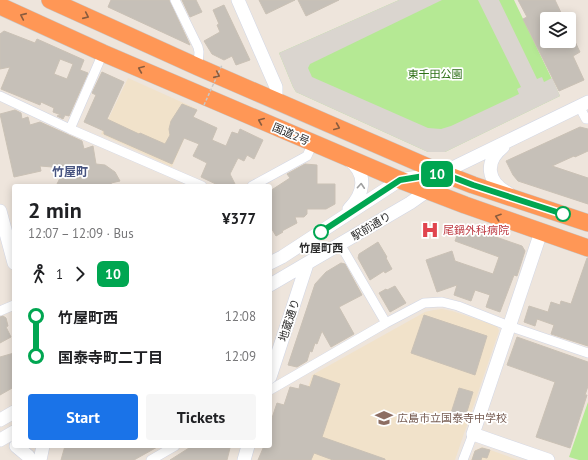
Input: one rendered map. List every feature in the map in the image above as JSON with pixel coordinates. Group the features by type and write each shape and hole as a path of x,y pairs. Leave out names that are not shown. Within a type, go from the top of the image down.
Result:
{"highway":[{"path":"50,0 198,67 442,173 588,223"},
{"name":"国道2号","path":"1,7 104,53 400,180 588,248"}],"street":[{"path":"175,0 198,48 198,67"},
{"path":"238,0 276,87 276,101"},
{"path":"70,129 104,53"},
{"path":"0,96 70,129 197,184"},
{"path":"272,262 400,180 442,173 584,104 586,119 588,119"},
{"path":"516,137 498,150 492,160 490,171 494,182 501,189 524,202"},
{"path":"256,184 307,156 313,143"},
{"path":"341,218 355,204 360,195 362,184 360,172 354,163 343,156"},
{"name":"駅前通り","path":"272,284 410,203 427,191 442,173"},
{"path":"0,211 12,254"},
{"path":"463,460 541,232"},
{"path":"340,244 386,323"},
{"path":"0,257 12,260"},
{"name":"地蔵通り","path":"272,371 307,264"},
{"path":"272,389 386,323 424,303 442,302 458,306 509,326 588,353"},
{"path":"0,311 12,307"},
{"path":"0,420 12,413"},
{"path":"1,439 12,433"},
{"path":"472,434 548,460"},
{"path":"1,439 12,444"},
{"path":"19,448 28,456 30,460"},
{"path":"40,460 43,448"},
{"path":"151,460 172,448"},
{"path":"244,460 247,448"}],"path":[{"path":"204,105 222,66"}],"shaded area":[{"path":"399,0 442,0 310,64 308,68 312,77 428,128 441,129 451,126 519,94 517,89 521,87 478,0 499,0 537,79 542,77 544,82 552,78 560,96 445,152 428,152 296,92 279,53"},
{"path":"128,78 197,109 172,167 101,134"},
{"name":"広島市立国泰寺中学校","path":"442,309 497,326 499,331 455,460 284,460 312,375 425,312"},
{"path":"482,447 518,460 471,460 475,450"}],"green space":[{"name":"東千田公園","path":"399,0 514,0 560,96 445,152 428,152 296,92 279,53"},
{"path":"588,402 588,460 579,460 569,457"}],"building":[{"path":"111,0 169,0 190,45 108,7"},
{"path":"182,0 196,0 202,12 190,17"},
{"path":"259,0 295,0 266,14"},
{"path":"298,0 339,0 306,16"},
{"path":"518,0 555,0 561,12 540,12 540,48 576,48 576,44 580,52 573,56 584,80 559,91 523,19 527,17"},
{"path":"224,5 250,60 236,65 232,56 224,60 212,54 204,41 220,32 217,25 219,24 213,10"},
{"path":"4,31 35,43 37,39 84,60 80,70 88,73 69,116 65,115 63,119 57,116 61,115 53,112 54,108 41,102 40,105 1,89 10,67 0,69 0,34","holes":["60,59 73,64 67,79 54,74"]},
{"path":"102,72 124,82 107,119 165,144 170,135 169,129 171,121 182,104 197,110 193,117 217,128 212,140 226,146 232,132 238,134 240,129 263,140 254,159 247,155 244,161 238,158 230,174 235,184 216,184 201,177 207,163 193,156 199,144 184,138 172,164 104,134 104,131 84,122 96,95 92,93"},
{"path":"15,110 21,113 22,119 28,117 30,125 40,122 82,141 84,149 93,146 96,164 105,165 115,172 120,181 111,184 57,184 65,168 40,166 41,171 14,177 0,114"},
{"path":"580,127 588,129 588,151 552,166 588,178 588,204 518,181 513,175 506,161"},
{"path":"305,164 317,165 317,184 335,184 335,204 326,209 307,209 307,214 304,217 295,217 297,223 276,236 272,229 272,190 290,178 287,174"},
{"path":"461,225 522,246 525,251 517,276 514,275 500,312 486,307 490,295 475,290 471,301 454,295 457,285 437,292 426,260 452,251 455,261 493,274 499,257 455,241"},
{"path":"378,242 392,269 385,273 384,271 370,280 358,258 359,254"},
{"path":"587,258 588,346 551,334 554,325 537,319 535,326 524,322 529,306 548,312 551,302 560,305 561,301 571,304"},
{"path":"341,263 345,264 362,295 339,307 354,334 331,347 322,331 317,344 315,343 312,352 310,351 307,361 297,367 288,365 315,284 326,272"},
{"path":"395,286 406,303 390,312 379,293"},
{"path":"424,315 487,336 475,375 411,353"},
{"path":"3,316 6,318 8,326 6,327 11,337 0,343 0,317"},
{"path":"517,337 588,362 588,386 585,395 587,395 570,448 536,437 555,382 507,365"},
{"path":"12,354 12,388 0,395 0,357"},
{"path":"314,375 340,384 322,437 385,460 333,460 314,453 311,460 258,460 263,448 272,448 272,418 277,403 284,405 290,387 299,389 300,384 310,387"},
{"path":"459,388 473,392 465,418 451,413"},
{"path":"64,448 155,448 134,460 61,460"},
{"path":"189,448 230,448 227,460 170,460"},
{"path":"482,448 490,450 487,458 482,457 481,460 472,460 475,451"}],"bus line":[{"name":"10","path":"321,232 400,180 442,173 473,185 563,214"}],"place":[{"name":"尾鍋外科病院","path":"430,230"},
{"name":"竹屋町西","path":"321,232"},
{"name":"広島市立国泰寺中学校","path":"384,418"}],"district":[{"name":"竹屋町","path":"70,171"}]}
